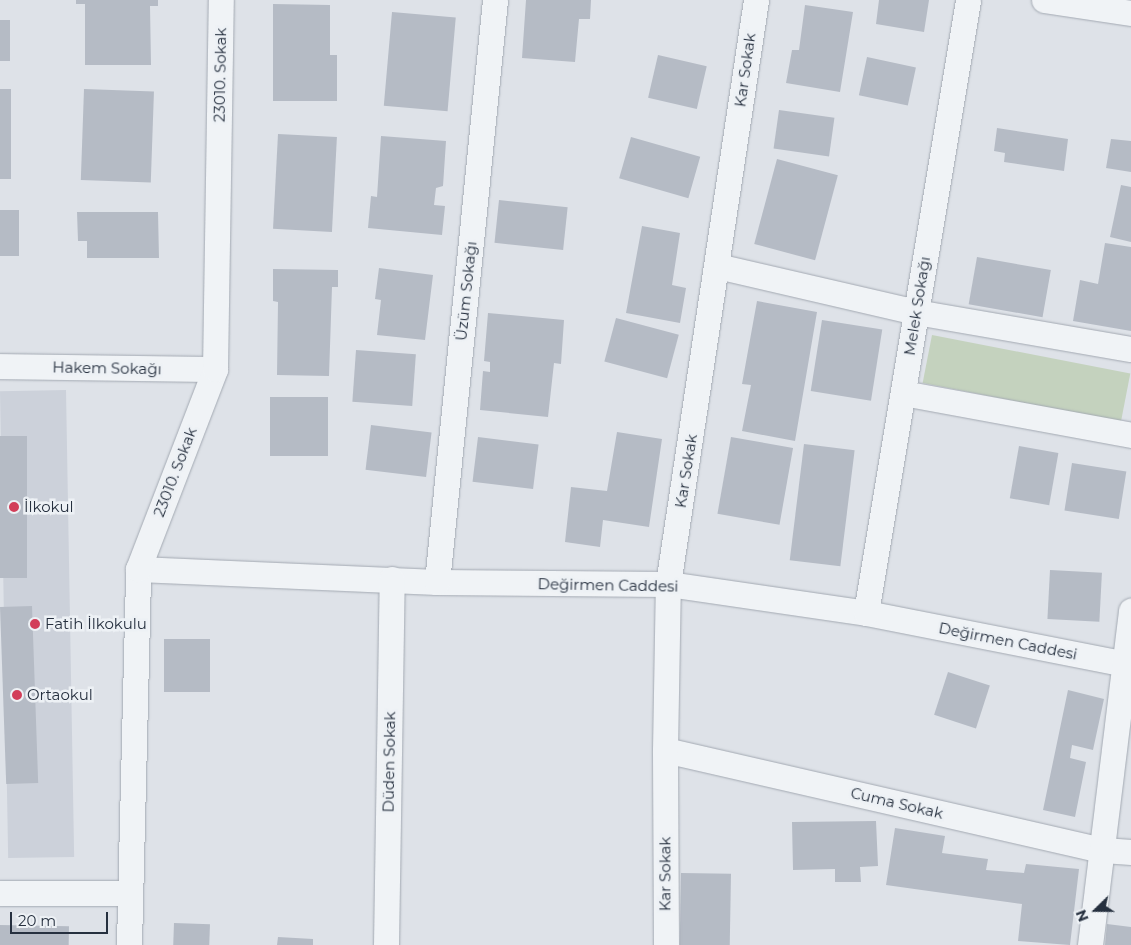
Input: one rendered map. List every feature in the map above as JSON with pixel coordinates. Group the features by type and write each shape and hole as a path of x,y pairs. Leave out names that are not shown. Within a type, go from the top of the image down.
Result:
{"street":[{"name":"23010. Sokak","path":"129,945 138,569 215,369 221,0"},
{"name":"Üzüm Sokağı","path":"438,582 494,0"},
{"name":"Kar Sokak","path":"666,945 664,750 668,584 756,0"},
{"name":"Melek Sokağı","path":"866,613 968,0"},
{"path":"1044,0 1104,4 1131,13"},
{"path":"717,266 916,312 1131,349"},
{"name":"Hakem Sokağı","path":"0,366 215,369"},
{"path":"903,393 1131,435"},
{"name":"Değirmen Caddesi","path":"138,569 438,582 668,584 866,613 1128,665"},
{"name":"Düden Sokak","path":"386,945 392,579"},
{"path":"1090,945 1128,665 1131,610"},
{"name":"Cuma Sokak","path":"664,750 1103,850 1131,852"},
{"path":"0,894 130,893"}],"shaded area":[{"name":"Fatih İlkokulu","path":"66,390 74,857 8,858 0,391"}],"green space":[{"path":"932,335 1130,374 1121,422 923,383"}],"building":[{"path":"76,0 158,0 158,6 150,6 151,65 85,65 85,4 76,4"},
{"path":"526,0 591,0 590,19 579,19 575,62 522,58"},
{"path":"879,0 929,0 924,32 876,24"},
{"path":"273,4 330,5 330,55 337,55 337,101 273,101"},
{"path":"805,5 853,12 840,92 786,83 792,50 799,50"},
{"path":"392,12 456,18 448,111 384,106"},
{"path":"0,20 10,20 10,61 0,61"},
{"path":"658,55 707,66 697,109 648,98"},
{"path":"867,57 916,67 908,106 859,95"},
{"path":"0,89 11,89 11,179 0,179"},
{"path":"84,89 154,91 151,182 81,180"},
{"path":"779,110 834,118 829,156 774,149"},
{"path":"997,128 1068,139 1064,171 1004,162 1005,153 994,151"},
{"path":"278,134 337,137 332,232 273,229"},
{"path":"381,136 446,141 443,186 436,188 434,205 445,206 442,235 368,228 371,196 377,197"},
{"path":"631,137 700,157 688,198 619,178"},
{"path":"1111,139 1131,141 1131,172 1106,168"},
{"path":"777,159 838,175 815,260 754,244"},
{"path":"1121,185 1131,187 1131,242 1110,237"},
{"path":"499,200 568,207 563,250 495,243"},
{"path":"0,210 19,210 19,256 0,256"},
{"path":"77,212 158,212 159,258 87,258 87,241 78,241"},
{"path":"642,226 680,233 672,285 686,288 680,323 626,313"},
{"path":"1105,243 1131,247 1131,331 1073,321 1080,280 1098,284"},
{"path":"977,257 1051,270 1043,317 969,304"},
{"path":"379,268 433,275 425,340 377,335 381,300 375,299"},
{"path":"273,269 338,270 338,287 332,287 329,376 277,375 278,302 273,301"},
{"path":"757,301 817,312 795,441 742,431 751,385 742,384"},
{"path":"488,313 564,320 561,364 554,363 548,417 480,410 483,371 490,372 490,362 484,361"},
{"path":"616,318 679,335 667,378 604,361"},
{"path":"822,320 882,330 871,401 811,391"},
{"path":"356,350 416,354 412,406 352,402"},
{"path":"270,397 328,397 328,456 270,456"},
{"path":"371,425 432,432 426,477 366,470"},
{"path":"617,432 662,439 649,527 603,520 600,547 565,542 571,487 607,491"},
{"name":"İlkokul","path":"0,436 27,436 27,578 0,578"},
{"path":"478,437 539,444 533,489 473,482"},
{"path":"731,437 793,448 779,525 717,514"},
{"path":"804,444 855,450 840,566 790,560"},
{"path":"1019,446 1058,453 1049,505 1010,498"},
{"path":"1072,463 1126,472 1119,519 1064,510"},
{"path":"1050,570 1102,573 1099,622 1047,619"},
{"name":"Ortaokul","path":"32,606 38,783 6,784 0,607"},
{"path":"164,639 210,639 210,692 164,692"},
{"path":"948,672 990,686 976,728 934,715"},
{"path":"1068,690 1104,699 1093,750 1072,745 1070,758 1086,762 1075,817 1043,810"},
{"path":"876,821 878,866 860,867 861,882 835,882 835,869 793,870 792,822"},
{"path":"895,828 945,836 942,853 988,859 986,870 1024,873 1026,864 1079,869 1070,945 1018,941 1022,904 886,885"},
{"path":"681,873 731,874 730,945 680,945"},
{"path":"174,923 210,924 209,945 173,945"},
{"path":"1107,924 1131,927 1131,945 1105,945"},
{"path":"0,925 69,926 69,945 0,945"},
{"path":"278,937 313,939 313,945 277,945"}],"place":[{"name":"İlkokul","path":"14,507"},
{"name":"Fatih İlkokulu","path":"35,624"},
{"name":"Ortaokul","path":"17,695"}]}
